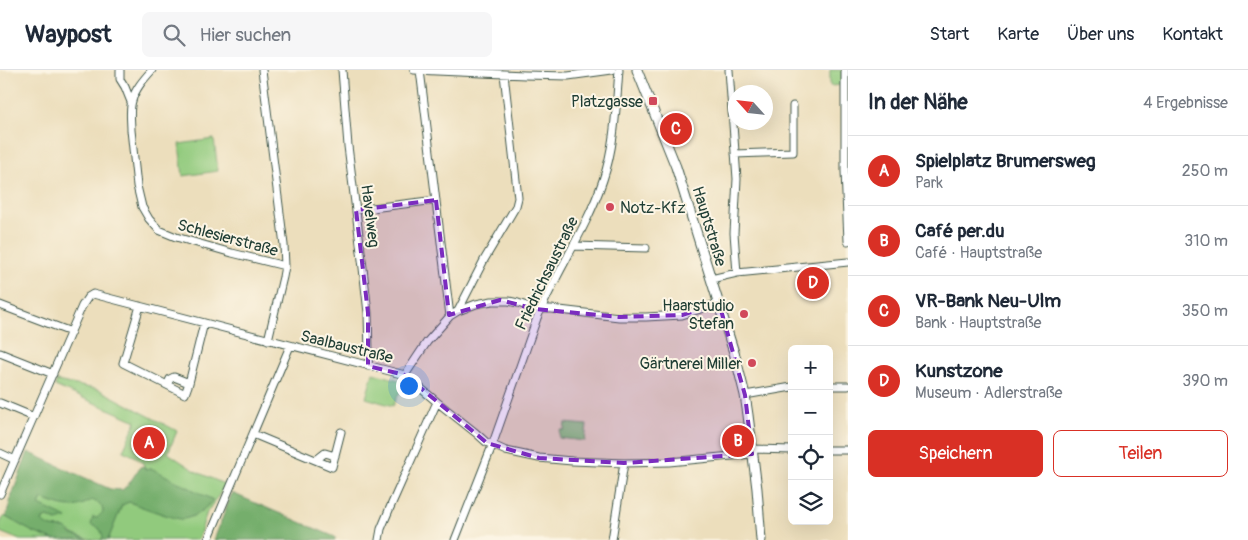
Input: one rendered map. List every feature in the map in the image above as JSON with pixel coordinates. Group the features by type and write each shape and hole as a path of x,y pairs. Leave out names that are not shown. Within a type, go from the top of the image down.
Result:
{"street":[{"path":"120,70 120,79 131,102"},
{"name":"Schlesierstraße","path":"152,70 140,84 131,102 131,130 138,193 142,207 149,219 159,230 171,236 285,266"},
{"path":"262,70 285,266 268,340"},
{"name":"Havelweg","path":"342,70 348,146 368,313 368,366"},
{"path":"414,70 573,76 612,70"},
{"path":"420,70 450,316"},
{"name":"Friedrichsaustraße","path":"455,540 492,446 540,309 590,215 607,167 611,151 619,70"},
{"name":"Hauptstraße","path":"637,70 676,167 734,353 745,395 761,540"},
{"path":"729,70 737,179 734,234 736,273"},
{"path":"845,70 847,112 845,172 848,241"},
{"path":"458,311 516,206 518,198 504,74"},
{"path":"125,86 133,87 140,84"},
{"path":"735,154 793,152 793,106"},
{"path":"356,210 436,200"},
{"path":"573,246 646,248"},
{"path":"711,279 736,273 848,262"},
{"name":"Saalbaustraße","path":"71,332 82,306 88,297 93,294 405,375 492,446 539,458 624,464 669,462 752,452 788,450"},
{"path":"405,375 427,342 450,316 476,304 500,300 518,302 540,309 619,317 682,314 719,304"},
{"path":"0,305 71,332 0,494"},
{"path":"124,363 140,306"},
{"path":"116,358 185,394 190,383 204,323"},
{"path":"208,540 290,346"},
{"path":"0,353 53,374"},
{"path":"167,385 170,379 174,378 190,383"},
{"path":"833,386 848,386"},
{"path":"745,395 788,388"},
{"path":"378,540 388,510 437,402"},
{"path":"0,403 34,418"},
{"path":"253,434 332,467 341,432"},
{"path":"833,450 848,450"},
{"path":"316,460 325,453 335,456"},
{"path":"0,454 15,460"},
{"path":"612,540 624,464"}],"highlighted area":[{"path":"436,200 449,315 500,300 535,309 619,317 682,315 719,303 745,395 752,454 624,463 539,458 487,443 405,375 368,366 368,313 356,210"}],"green space":[{"path":"830,70 842,70 843,85 830,86"},
{"path":"214,139 218,171 183,176 179,144"},
{"path":"373,373 404,383 393,406 366,398"},
{"path":"57,381 100,390 177,431 168,453 195,471 226,485 207,512 198,540 108,540 122,505 129,502 165,515 183,519 200,512 213,500 145,469 143,463 123,451 136,421 55,386"},
{"path":"565,423 587,425 585,441 559,438 560,430 564,430"},
{"path":"28,452 110,489 122,490 128,485 140,467 144,466 145,469 151,468 213,500 200,512 183,519 129,502 122,505 108,540 101,540 103,537 99,528 91,525 93,517 97,518 103,512 98,503 92,500 78,506 67,507 42,499 39,505 67,518 57,521 48,517 42,521 44,523 52,527 65,528 71,534 88,540 54,540 33,532 6,517"},
{"path":"232,493 335,537 335,540 214,540"},
{"path":"42,499 61,506 73,507 92,499 100,504 103,510 97,518 103,537 101,540 86,539 73,534 65,528 44,524 42,522 44,518 48,517 57,521 39,505"},
{"path":"4,516 33,532 54,540 20,540 0,532 0,524"}],"place":[{"name":"Platzgasse","path":"653,101"},
{"name":"VR-Bank Neu-Ulm","path":"676,129"},
{"name":"Notz-Kfz","path":"610,207"},
{"name":"Kunstzone","path":"813,283"},
{"name":"Haarstudio Stefan","path":"744,314"},
{"name":"Gärtnerei Miller","path":"752,363"},
{"name":"Café per.du","path":"738,441"},
{"name":"Spielplatz Brumersweg","path":"149,443"}]}
